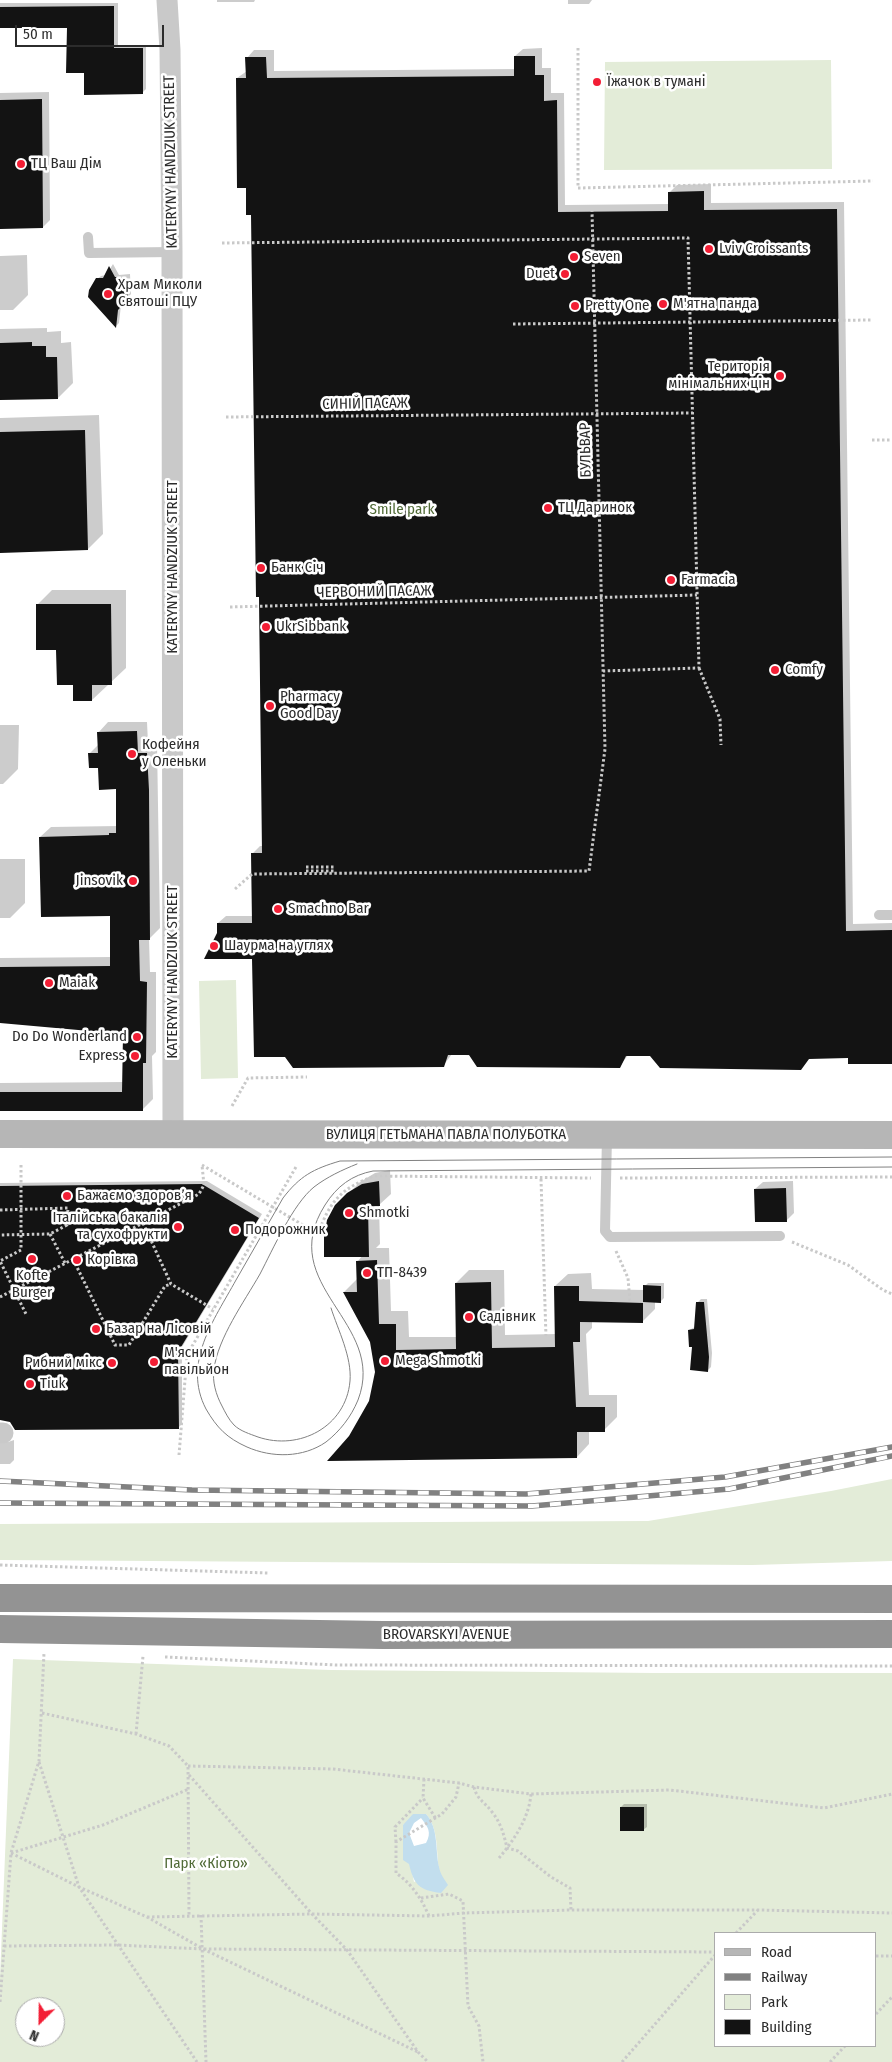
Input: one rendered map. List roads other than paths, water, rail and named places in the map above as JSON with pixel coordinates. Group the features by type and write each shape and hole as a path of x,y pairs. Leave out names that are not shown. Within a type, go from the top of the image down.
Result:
{"highway":[{"path":"0,1598 892,1599"},
{"name":"BROVARSKYI AVENUE","path":"0,1629 384,1635 892,1634"}],"street":[{"name":"KATERYNY HANDZIUK STREET","path":"167,0 170,50 172,252 173,1135"},
{"name":"ВУЛИЦЯ ГЕТЬМАНА ПАВЛА ПОЛУБОТКА","path":"0,1134 892,1135"}],"lane":[{"path":"88,237 89,254 172,252"},
{"path":"879,915 892,915"},
{"path":"607,1136 605,1231 612,1238 780,1236"}],"water":[{"path":"413,1814 426,1814 430,1820 435,1833 440,1870 448,1885 441,1893 427,1890 419,1885 413,1877 409,1864 403,1860 403,1825","holes":["421,1818 427,1827 429,1836 426,1843 414,1846 409,1833 414,1823"]}],"tram line":[{"path":"892,1157 340,1161 330,1164 315,1170 295,1184 283,1198 271,1218 219,1311 204,1342 197,1375 199,1392 206,1409 223,1432 240,1444 257,1451 287,1455 307,1451 326,1442 345,1423 358,1400 363,1373 358,1348 347,1325 321,1282 313,1259 313,1233 325,1205 335,1192 346,1182 358,1175 373,1171 892,1167"},
{"path":"331,1308 347,1353 350,1372 347,1397 340,1411 330,1423 318,1431 304,1438 289,1441 258,1437 236,1427 230,1421 223,1408 214,1383 216,1357 226,1333 291,1215 299,1204 319,1183 357,1164"}],"railway":[{"path":"0,1481 192,1490 526,1494 725,1477 892,1447"},
{"path":"0,1503 532,1506 729,1489 892,1456"}],"place":[{"name":"Їжачок в тумані","path":"597,82"},
{"name":"ТЦ Ваш Дім","path":"21,164"},
{"name":"Lviv Croissants","path":"709,249"},
{"name":"Seven","path":"574,257"},
{"name":"Duet","path":"565,274"},
{"name":"Храм Миколи Святоші ПЦУ","path":"108,294"},
{"name":"М'ятна панда","path":"663,304"},
{"name":"Pretty One","path":"575,306"},
{"name":"Територія мінімальних цін","path":"780,376"},
{"name":"ТЦ Даринок","path":"548,508"},
{"name":"Банк Січ","path":"261,568"},
{"name":"Farmacia","path":"671,580"},
{"name":"UkrSibbank","path":"266,627"},
{"name":"Comfy","path":"775,670"},
{"name":"Pharmacy Good Day","path":"270,706"},
{"name":"Кофейня у Оленьки","path":"132,754"},
{"name":"Jinsovik","path":"133,881"},
{"name":"Smachno Bar","path":"278,909"},
{"name":"Шаурма на углях","path":"214,946"},
{"name":"Maiak","path":"49,983"},
{"name":"Do Do Wonderland","path":"137,1037"},
{"name":"Express","path":"135,1056"},
{"name":"Бажаємо здоровʼя","path":"67,1196"},
{"name":"Shmotki","path":"349,1213"},
{"name":"Італійська бакалія та сухофрукти","path":"178,1227"},
{"name":"Подорожник","path":"235,1230"},
{"name":"Kofte Burger","path":"32,1259"},
{"name":"Корівка","path":"77,1260"},
{"name":"ТП-8439","path":"367,1273"},
{"name":"Садівник","path":"469,1317"},
{"name":"Базар на Лісовій","path":"96,1329"},
{"name":"Mega Shmotki","path":"385,1361"},
{"name":"М'ясний павільйон","path":"154,1362"},
{"name":"Рибний мікс","path":"112,1363"},
{"name":"Tiuk","path":"30,1384"}],"park label":[{"name":"Smile park","path":"402,510"},
{"name":"Парк «Кіото»","path":"206,1864"}]}
